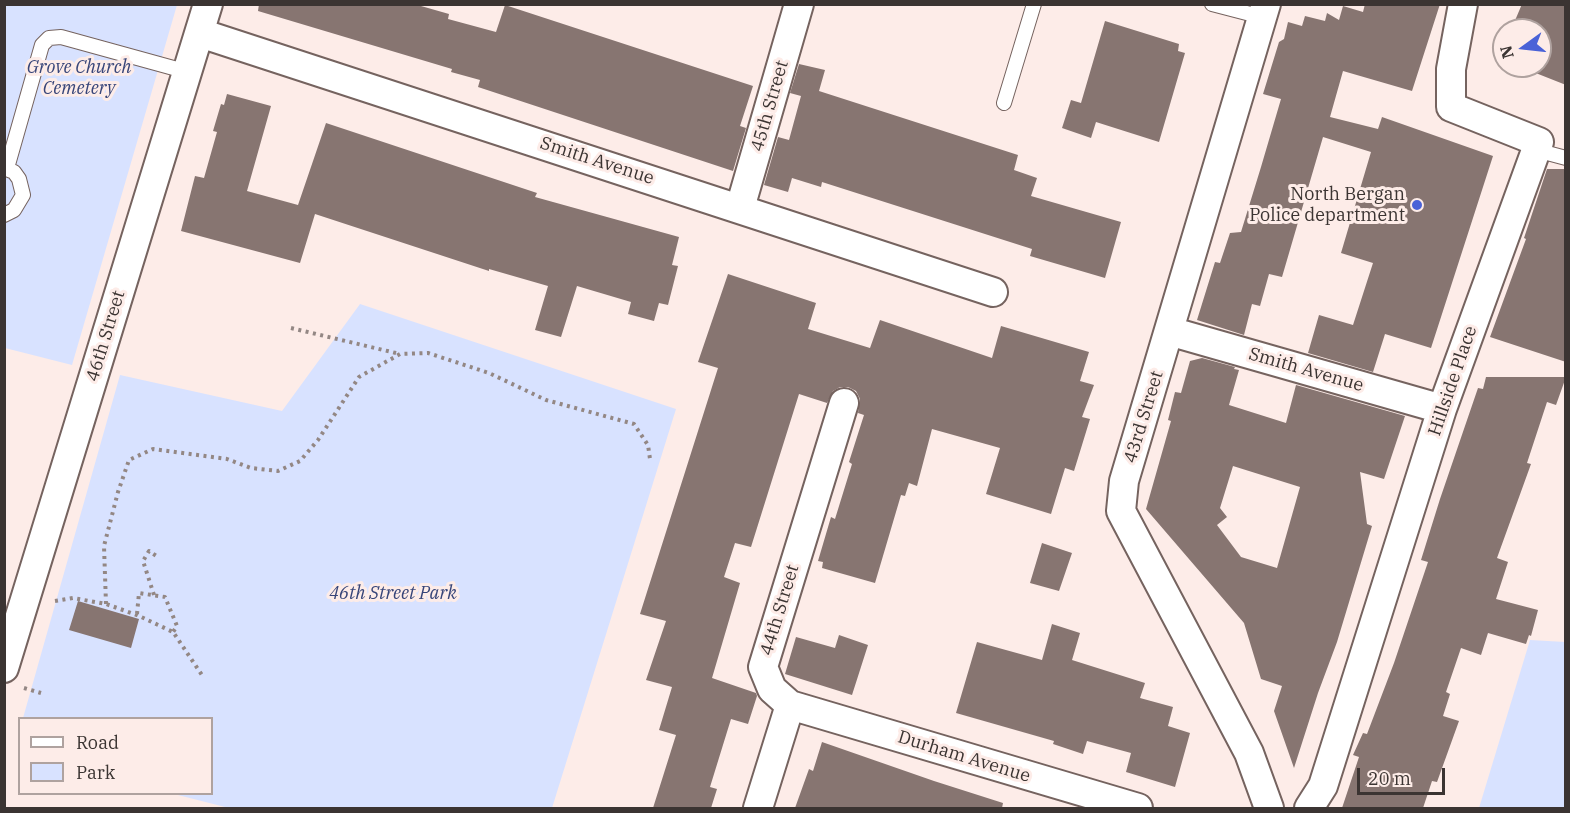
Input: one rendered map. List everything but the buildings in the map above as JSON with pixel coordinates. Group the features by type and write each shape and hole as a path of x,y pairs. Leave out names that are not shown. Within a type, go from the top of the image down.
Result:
{"street":[{"name":"46th Street","path":"4,668 208,4"},
{"name":"45th Street","path":"741,208 799,4"},
{"path":"1462,4 1450,69 1452,107 1538,146"},
{"name":"43rd Street","path":"1264,11 1124,481 1121,511 1249,753 1269,808"},
{"name":"Smith Avenue","path":"200,33 993,292"},
{"name":"Hillside Place","path":"1309,808 1323,786 1442,409 1538,146"},
{"name":"Smith Avenue","path":"1169,331 1442,409"},
{"name":"44th Street","path":"790,705 772,689 763,667 844,403"},
{"path":"758,808 790,705"},
{"name":"Durham Avenue","path":"790,705 1138,808"}],"lane":[{"path":"1004,103 1034,4"},
{"path":"1212,4 1264,11"},
{"path":"4,215 14,210 23,195 19,179 5,168 42,45 49,38 61,37 188,72"},
{"path":"1538,146 1566,158"}],"path":[{"path":"291,328 400,354 428,353 489,373 546,400 634,424 648,445 650,459"},
{"path":"106,604 104,546 129,460 153,449 227,459 251,468 278,471 300,461 318,440 359,377 400,354"},
{"path":"154,595 143,561 148,551 158,556"},
{"path":"137,615 139,593 165,597 177,626 173,632"},
{"path":"49,602 73,598 106,604 137,615 173,632 202,675"},
{"path":"24,688 41,693"}],"green space":[{"name":"Grove Church Cemetery","path":"5,5 177,5 72,365 5,348"},
{"name":"46th Street Park","path":"360,304 676,409 552,808 229,808 178,795 213,795 213,717 23,717 120,375 282,411"},
{"path":"1530,640 1565,642 1565,808 1479,808"}],"place":[{"name":"North Bergan Police department","path":"1417,205"}]}
